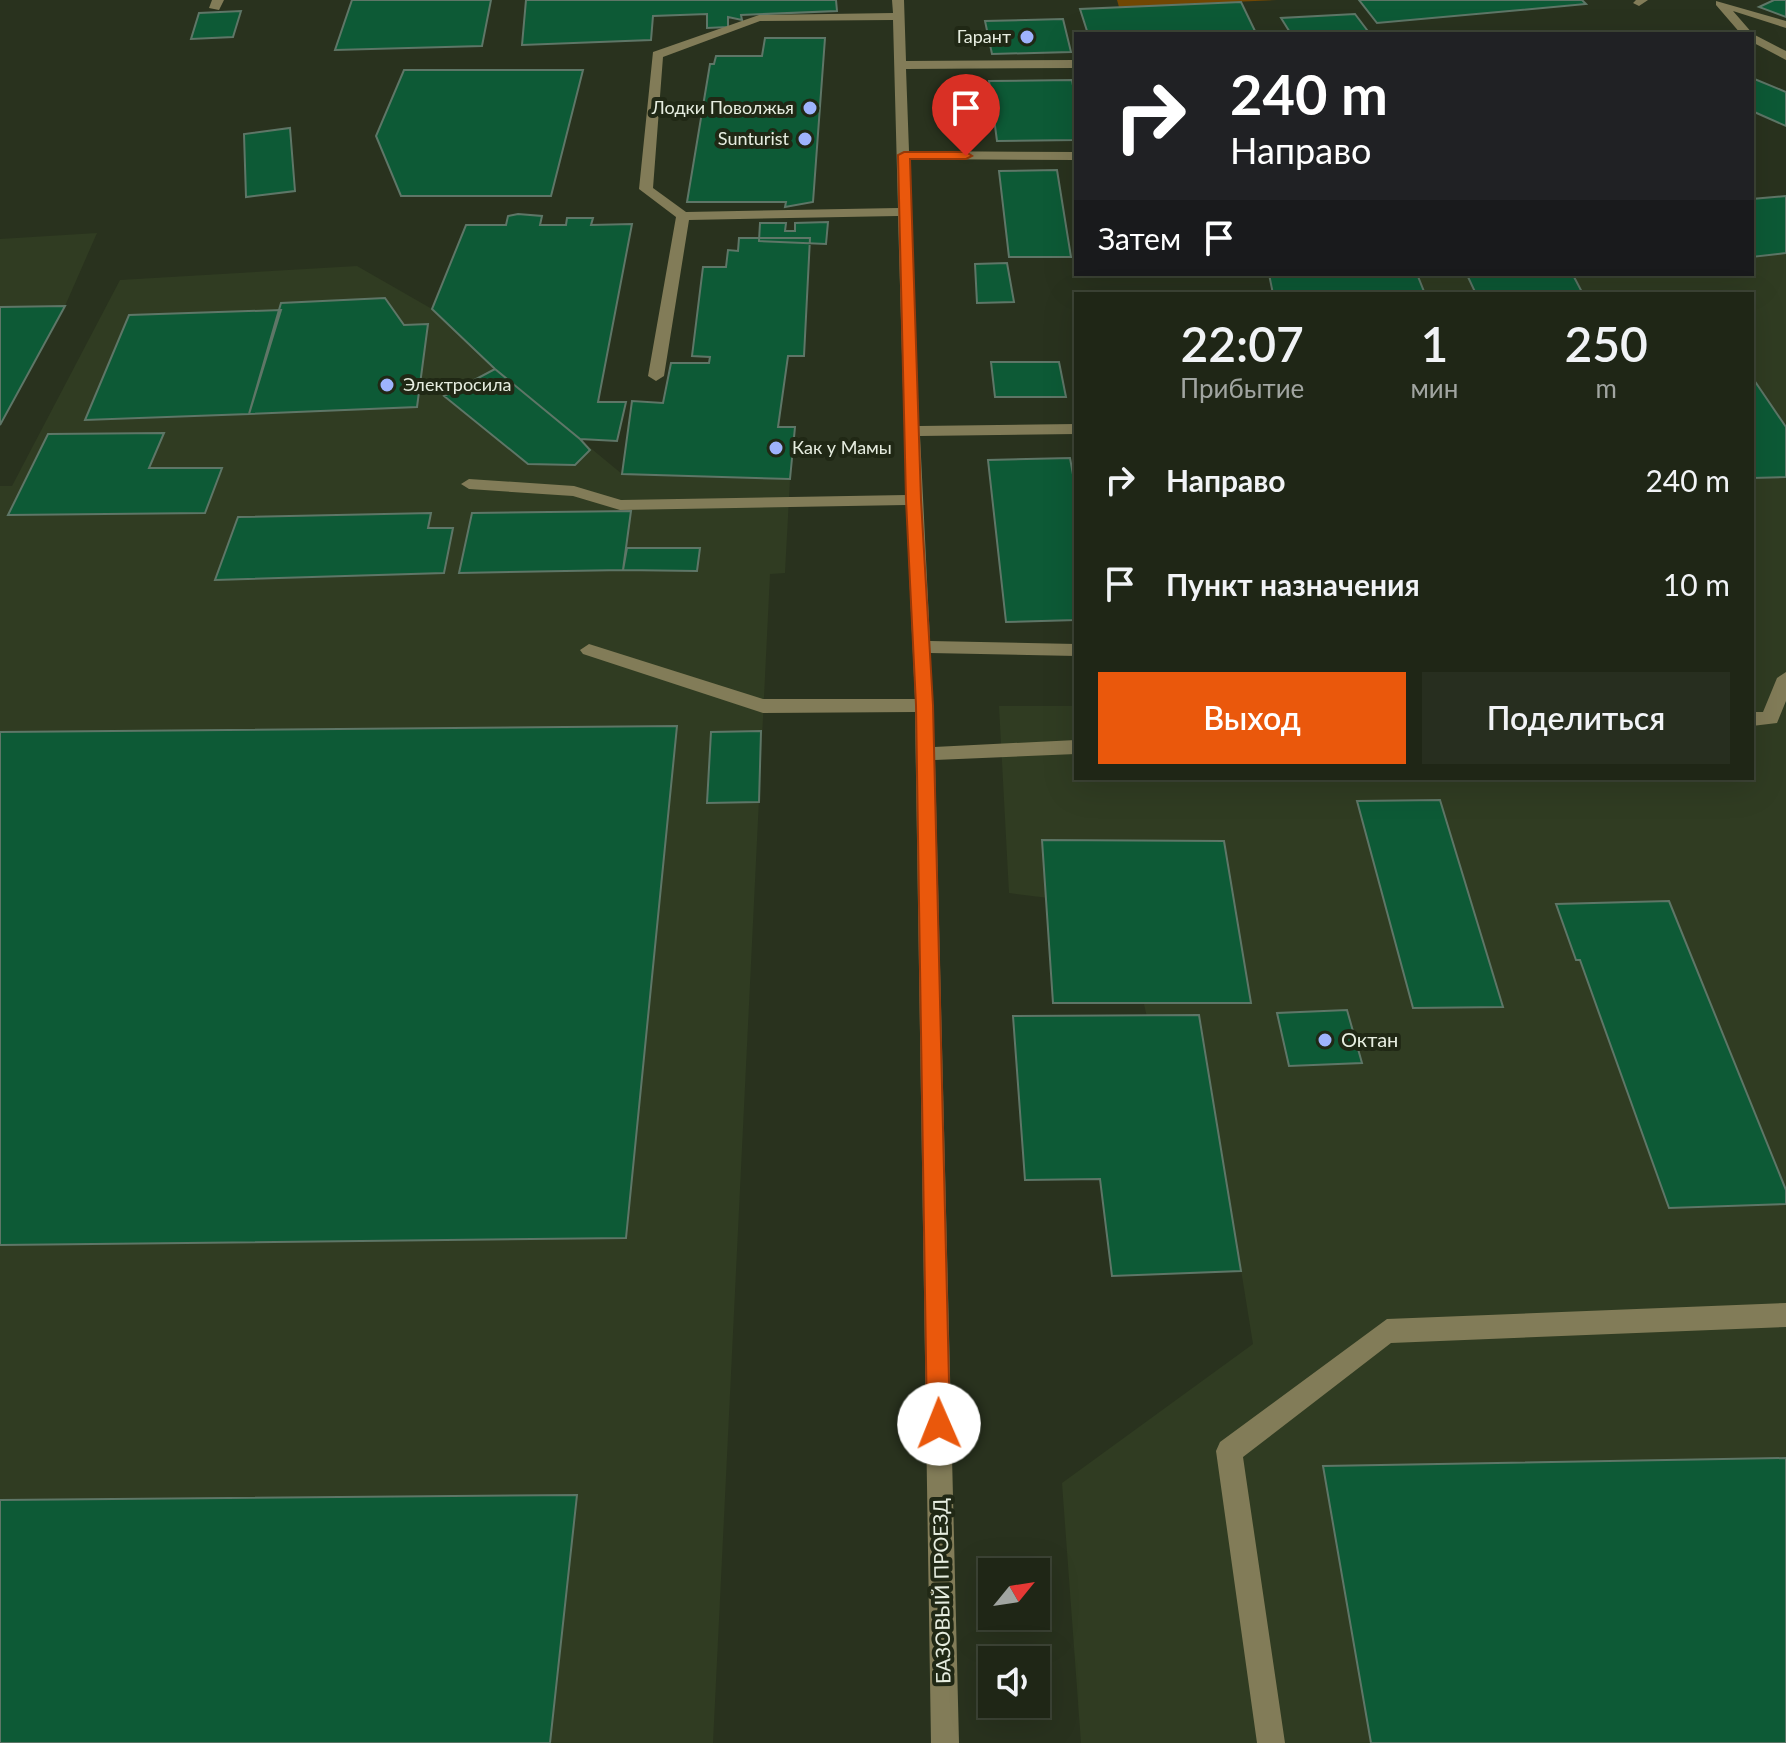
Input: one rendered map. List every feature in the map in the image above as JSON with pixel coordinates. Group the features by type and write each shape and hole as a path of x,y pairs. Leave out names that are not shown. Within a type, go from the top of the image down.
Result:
{"street":[{"name":"БАЗОВЫЙ ПРОЕЗД","path":"898,0 914,500 926,754 945,1743"},
{"path":"1718,2 1786,25"},
{"path":"1718,2 1745,32"},
{"path":"898,16 759,18 657,55 646,189 683,216 906,212"},
{"path":"1754,38 1786,56"},
{"path":"901,65 1074,64"},
{"path":"904,155 1074,156"},
{"path":"656,376 683,216"},
{"path":"914,431 1074,429"},
{"path":"469,484 574,491 620,505 914,500"},
{"path":"922,647 1074,650"},
{"path":"589,650 763,706 924,705"},
{"path":"1754,719 1770,718 1786,678"},
{"path":"926,754 1074,747"},
{"path":"1271,1743 1229,1451 1387,1331 1786,1315"}],"shaded area":[{"path":"1117,0 1277,0 1119,7"},
{"path":"1786,196 1786,1743 1081,1743 1062,1483 1253,1344 1200,1016 1147,1017 1121,907 1009,893 999,706 1074,706 1074,780 1754,780 1754,292 1424,292 1418,276 1754,276 1754,199"},
{"path":"97,233 65,306 0,425 0,239"},
{"path":"357,266 432,309 495,369 622,474 790,479 785,573 770,574 713,1743 0,1743 0,486 12,486 120,280"}],"building":[{"path":"352,0 491,0 482,46 335,50"},
{"path":"526,0 836,0 837,11 741,15 742,20 728,17 728,27 707,28 707,14 653,16 651,40 522,45"},
{"path":"1359,0 1582,0 1586,4 1377,23"},
{"path":"1774,0 1786,0 1786,17 1759,7"},
{"path":"1241,2 1256,32 1087,32 1080,9"},
{"path":"241,11 233,37 191,39 199,13"},
{"path":"1355,14 1368,32 1290,32 1281,18"},
{"path":"1063,19 1071,52 992,54 985,21"},
{"path":"765,38 825,38 813,202 785,207 786,202 687,202 710,64 714,64 716,56 762,56"},
{"path":"404,70 583,70 551,196 401,196 376,136"},
{"path":"1754,79 1786,92 1786,126 1754,112"},
{"path":"1072,80 1074,140 997,141 989,81"},
{"path":"290,128 295,191 246,197 244,134"},
{"path":"1057,170 1071,257 1009,257 999,171"},
{"path":"1786,196 1786,253 1754,257 1754,199"},
{"path":"508,216 542,216 540,225 566,225 567,218 593,218 591,225 632,224 598,402 626,402 617,441 580,439 495,369 432,309 466,225 506,225"},
{"path":"828,222 826,244 759,241 760,223 786,223 785,231 795,231 795,223"},
{"path":"739,238 810,238 804,356 788,356 778,427 795,427 790,479 622,474 632,401 663,403 671,363 709,363 710,357 692,356 703,267 726,267 728,250 738,251"},
{"path":"1007,263 1014,302 977,303 975,264"},
{"path":"1269,276 1418,276 1424,292 1273,292"},
{"path":"1574,276 1582,292 1475,292 1468,277"},
{"path":"385,298 404,325 428,324 417,407 249,414 281,303"},
{"path":"65,306 0,425 0,307"},
{"path":"281,310 249,414 85,420 129,315"},
{"path":"991,362 1059,362 1066,397 995,397"},
{"path":"495,369 590,450 575,465 528,464 444,396"},
{"path":"1754,380 1786,427 1786,477 1754,478"},
{"path":"164,433 149,468 222,468 205,513 8,515 48,434"},
{"path":"1070,458 1074,480 1074,620 1006,622 988,460"},
{"path":"631,511 623,570 459,573 472,513"},
{"path":"431,513 428,528 453,528 444,573 215,580 238,517"},
{"path":"627,548 700,548 697,571 623,570"},
{"path":"677,726 626,1238 0,1245 0,732"},
{"path":"761,731 759,802 707,803 711,732"},
{"path":"1440,800 1503,1007 1413,1008 1357,801"},
{"path":"1042,840 1224,841 1251,1003 1053,1003"},
{"path":"1669,901 1786,1190 1786,1204 1669,1208 1580,960 1576,960 1556,904"},
{"path":"1347,1010 1362,1063 1289,1066 1277,1013"},
{"path":"1199,1015 1241,1271 1112,1276 1100,1179 1025,1180 1013,1016"},
{"path":"1786,1458 1786,1743 1371,1743 1323,1466"},
{"path":"577,1495 550,1743 0,1743 0,1500"}],"place":[{"name":"Гарант","path":"1027,37"},
{"name":"Лодки Поволжья","path":"810,108"},
{"name":"Sunturist","path":"805,139"},
{"name":"Электросила","path":"387,385"},
{"name":"Как у Мамы","path":"776,448"},
{"name":"Октан","path":"1325,1040"}],"route":[{"path":"939,1424 924,705 914,500 904,155 966,156"}]}
